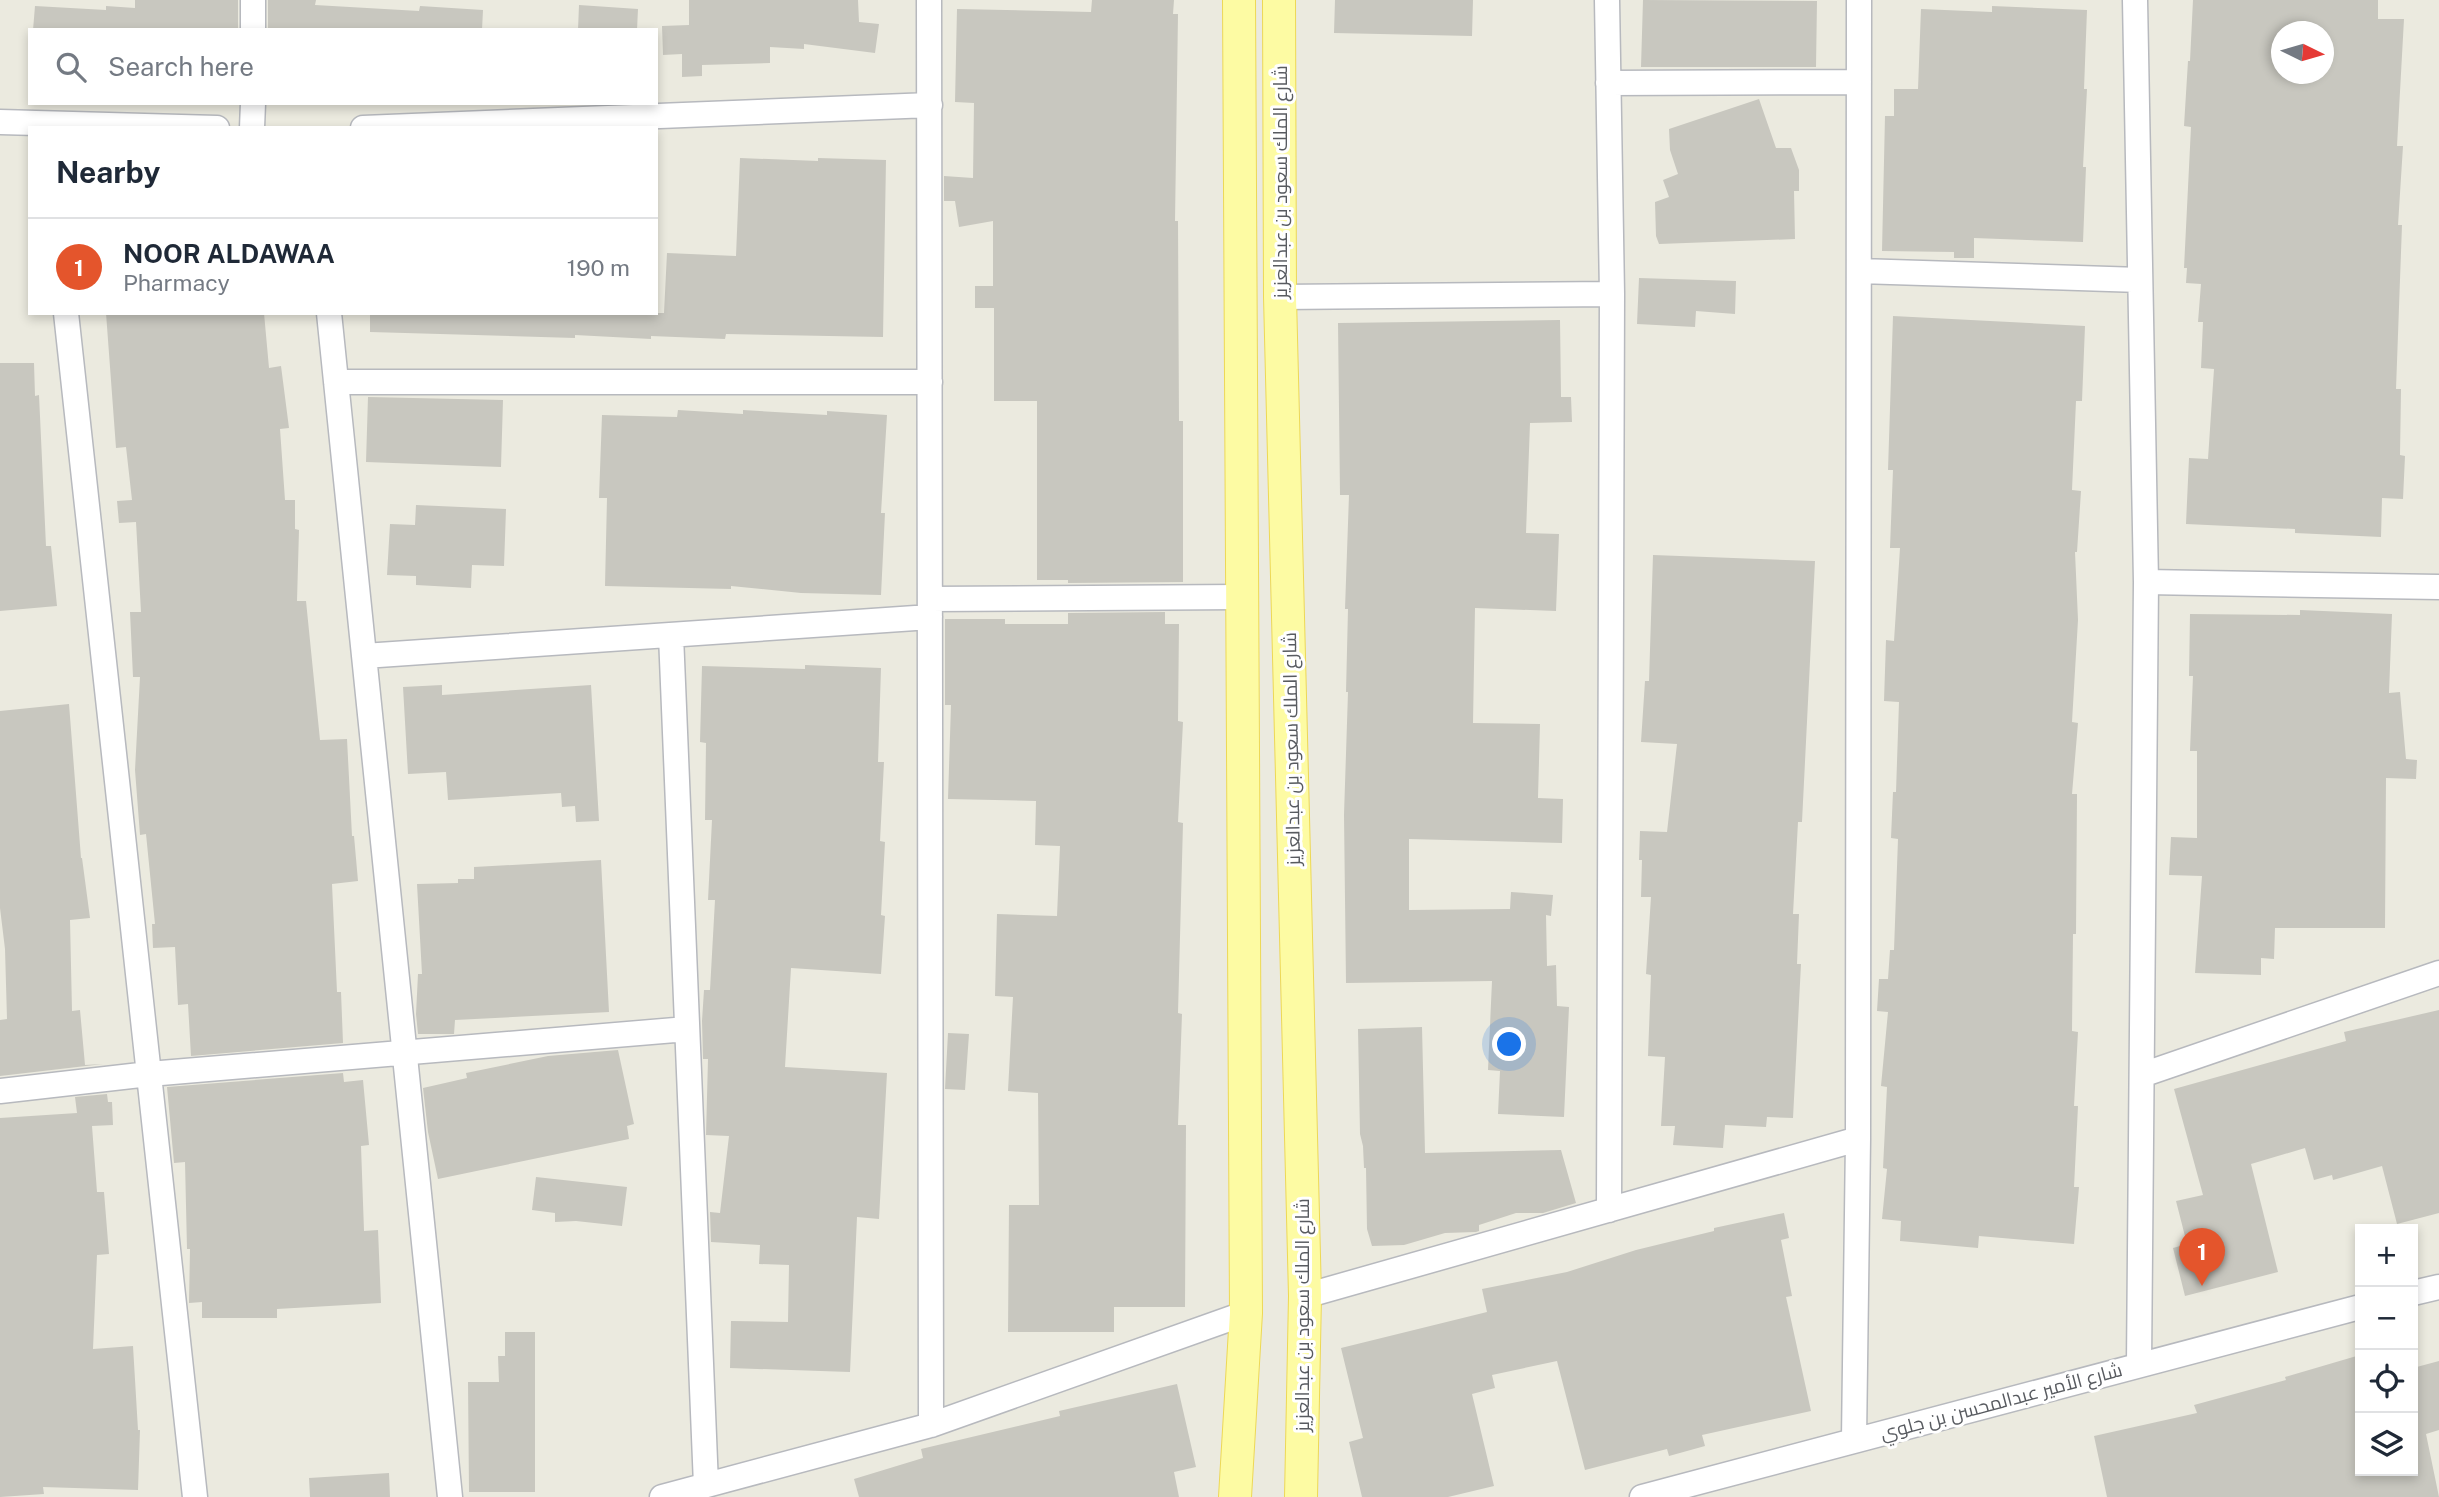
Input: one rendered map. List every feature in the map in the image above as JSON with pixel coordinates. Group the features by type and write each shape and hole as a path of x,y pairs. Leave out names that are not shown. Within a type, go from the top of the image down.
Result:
{"main road":[{"name":"شارع الملك سعود بن عبدالعزيز","path":"1235,1497 1246,1313 1239,0"},
{"name":"شارع الملك سعود بن عبدالعزيز","path":"1279,0 1280,297 1305,1296 1301,1497"}],"street":[{"path":"253,0 253,28"},
{"path":"929,0 931,1425"},
{"path":"1607,0 1612,294 1609,1210"},
{"path":"1854,1440 1858,1139 1858,0"},
{"path":"2135,0 2146,582 2139,1364"},
{"path":"1608,83 1859,82"},
{"path":"253,105 253,126"},
{"path":"412,126 930,105"},
{"path":"0,122 45,126"},
{"path":"1858,271 2140,280"},
{"path":"1280,297 1612,294"},
{"path":"66,315 195,1497"},
{"path":"329,315 450,1497"},
{"path":"336,382 930,382"},
{"path":"2146,582 2439,587"},
{"path":"364,656 671,635 930,608 1241,597"},
{"path":"671,635 706,1485"},
{"path":"2142,1075 2439,973"},
{"path":"0,1091 149,1074 687,1029"},
{"path":"1305,1296 1858,1139"},
{"path":"2418,1292 2439,1287"},
{"name":"شارع الأمير عبدالمحسن بن جلوي","path":"1642,1497 1682,1492 1854,1440 2355,1308"},
{"path":"662,1497 931,1425 1246,1313"}],"building":[{"path":"135,0 238,0 238,28 33,28 35,6 106,10 106,6 135,8"},
{"path":"268,0 316,0 315,5 419,11 420,6 483,10 482,28 268,28"},
{"path":"689,0 858,0 859,22 879,24 875,53 804,44 804,49 770,47 770,63 702,65 702,76 682,77 682,54 663,55 662,26 689,25"},
{"path":"1092,0 1174,0 1173,14 1178,14 1175,221 1178,221 1179,421 1183,421 1183,582 1068,583 1068,580 1037,580 1037,401 994,401 994,308 975,308 975,286 993,286 993,221 959,227 955,201 944,201 944,176 973,178 974,103 955,102 957,9 1091,12"},
{"path":"1335,0 1473,0 1472,36 1334,33"},
{"path":"1643,0 1817,1 1816,67 1641,67"},
{"path":"2193,0 2378,0 2378,19 2404,19 2397,146 2403,146 2398,225 2402,225 2396,389 2401,389 2400,455 2405,456 2403,499 2382,498 2381,537 2295,533 2295,529 2186,524 2189,458 2208,459 2214,369 2201,368 2203,322 2198,322 2201,284 2186,283 2187,268 2184,268 2191,127 2184,126"},
{"path":"579,5 638,9 637,28 578,28"},
{"path":"1992,6 2087,10 2083,242 1974,238 1974,258 1954,258 1954,252 1882,251 1885,116 1894,116 1894,89 1918,89 1921,9 1992,12"},
{"path":"1759,99 1776,148 1791,148 1799,170 1799,191 1794,191 1795,239 1659,244 1656,236 1655,202 1669,197 1663,180 1678,174 1670,150 1669,129"},
{"path":"740,158 886,160 883,337 726,334 725,339 651,336 651,339 575,335 575,338 370,332 370,315 658,315 664,313 667,253 736,256"},
{"path":"1639,278 1736,281 1735,314 1696,311 1695,327 1637,324"},
{"path":"106,315 264,315 269,368 281,366 289,428 280,429 285,500 295,500 295,529 299,530 297,601 306,601 320,740 347,739 352,836 358,881 332,884 337,992 341,992 343,1043 191,1056 188,1004 178,1005 175,947 153,948 152,924 155,924 146,834 140,835 135,770 140,677 133,677 130,612 141,612 136,522 119,523 117,501 132,500 126,447 116,448"},
{"path":"1893,316 2085,326 2082,401 2076,401 2072,490 2081,491 2075,552 2078,620 2072,722 2078,723 2072,794 2077,794 2072,1031 2078,1032 2074,1106 2078,1106 2074,1187 2079,1187 2074,1244 1979,1236 1978,1248 1900,1241 1901,1221 1882,1219 1887,1169 1883,1168 1887,1087 1881,1086 1888,1012 1877,1011 1879,979 1888,979 1890,950 1894,950 1898,839 1891,838 1893,792 1896,792 1899,702 1884,701 1886,640 1894,641 1900,548 1890,548 1893,470 1888,470"},
{"path":"1560,320 1561,397 1571,397 1572,422 1530,423 1526,533 1559,534 1556,611 1475,608 1473,723 1540,724 1538,798 1563,799 1562,843 1409,839 1409,910 1510,909 1511,892 1553,895 1551,916 1546,915 1547,966 1556,965 1557,1006 1569,1007 1564,1117 1498,1114 1500,1071 1488,1070 1492,981 1346,983 1344,815 1348,609 1345,609 1349,495 1340,495 1338,323"},
{"path":"0,363 34,363 35,396 39,395 46,546 51,546 57,606 0,611"},
{"path":"368,397 503,400 501,467 366,462"},
{"path":"678,410 743,414 743,410 827,415 827,411 887,415 881,513 885,513 881,595 801,593 731,586 731,589 605,586 607,498 599,498 602,415 677,417"},
{"path":"416,505 506,509 504,566 472,565 471,588 416,585 416,576 387,575 390,524 415,525"},
{"path":"1653,555 1815,561 1802,822 1798,822 1793,914 1799,914 1797,964 1801,964 1793,1118 1767,1117 1766,1127 1725,1125 1723,1148 1673,1145 1675,1126 1661,1126 1665,1057 1648,1056 1651,975 1646,974 1651,897 1641,897 1640,831 1667,832 1677,744 1641,742 1645,681 1649,681"},
{"path":"2300,610 2392,614 2389,693 2400,692 2406,759 2417,760 2416,779 2386,778 2385,928 2275,928 2274,959 2261,958 2261,975 2195,973 2202,876 2169,875 2171,837 2197,838 2197,751 2190,751 2193,676 2189,676 2190,614 2300,615"},
{"path":"1165,612 1165,624 1179,624 1178,721 1183,722 1178,822 1183,823 1178,1013 1182,1014 1178,1125 1186,1125 1185,1307 1114,1307 1114,1332 1008,1332 1009,1205 1039,1205 1038,1093 1008,1091 1013,997 995,996 997,914 1057,916 1060,846 1035,845 1036,801 948,799 951,705 945,705 945,619 1005,619 1005,624 1068,624 1068,613"},
{"path":"805,665 881,668 878,762 884,762 880,841 885,842 881,915 885,916 881,974 791,968 785,1067 887,1073 879,1219 857,1217 850,1372 730,1368 731,1321 788,1322 789,1265 759,1264 760,1245 711,1242 710,1212 720,1213 729,1136 706,1135 708,1059 703,1059 702,1021 704,990 710,990 715,900 708,900 712,820 705,820 706,743 700,742 702,666 805,669"},
{"path":"442,685 442,695 591,685 599,821 576,822 575,806 562,807 561,793 448,800 446,772 408,774 403,687"},
{"path":"69,704 81,858 90,918 70,920 72,1011 80,1010 85,1065 103,1064 0,1076 0,1020 7,1019 5,949 0,908 0,711"},
{"path":"601,860 609,1012 455,1020 454,1034 418,1034 418,974 422,974 417,884 458,883 458,879 474,879 474,867"},
{"path":"2439,1010 2439,1213 2397,1224 2382,1166 2333,1180 2332,1175 2314,1180 2305,1148 2251,1164 2278,1272 2185,1296 2173,1248 2187,1244 2176,1201 2203,1195 2174,1089 2346,1041 2344,1032"},
{"path":"1422,1027 1425,1153 1561,1150 1576,1203 1543,1213 1516,1213 1479,1225 1479,1231 1476,1232 1445,1233 1404,1245 1372,1246 1367,1229 1366,1168 1360,1134 1358,1029"},
{"path":"948,1033 969,1034 965,1090 945,1089"},
{"path":"618,1050 634,1124 627,1126 629,1139 438,1179 428,1132 423,1088 467,1078 466,1073 548,1056"},
{"path":"343,1073 344,1082 363,1080 369,1145 361,1146 364,1231 378,1230 381,1303 277,1309 277,1318 202,1318 202,1302 189,1303 190,1249 187,1249 185,1162 174,1163 167,1087"},
{"path":"107,1094 108,1102 112,1102 113,1125 92,1126 97,1192 104,1192 109,1254 97,1255 93,1349 133,1346 140,1430 138,1490 43,1487 44,1494 0,1497 0,1118 77,1113 75,1097"},
{"path":"536,1177 627,1187 622,1226 576,1221 555,1222 555,1213 532,1210"},
{"path":"1784,1213 1789,1238 1781,1240 1792,1296 1786,1297 1811,1411 1702,1435 1705,1446 1669,1456 1667,1449 1585,1470 1557,1361 1492,1375 1495,1388 1472,1394 1494,1486 1448,1497 1362,1497 1349,1442 1363,1438 1341,1348 1487,1312 1482,1289 1567,1272 1636,1250 1714,1231 1714,1228"},
{"path":"505,1332 535,1332 535,1492 469,1492 468,1382 499,1382 498,1356 505,1356"},
{"path":"2355,1356 2355,1476 2418,1476 2418,1367 2439,1361 2439,1430 2426,1434 2439,1497 2107,1497 2094,1436 2197,1413 2194,1405 2286,1380 2285,1377"},
{"path":"1177,1384 1196,1467 1174,1472 1179,1497 859,1497 854,1479 923,1458 921,1449 1060,1416 1059,1411"},
{"path":"389,1473 390,1497 310,1497 309,1478"}],"place":[{"name":"NOOR ALDAWAA","path":"2202,1286"}]}
